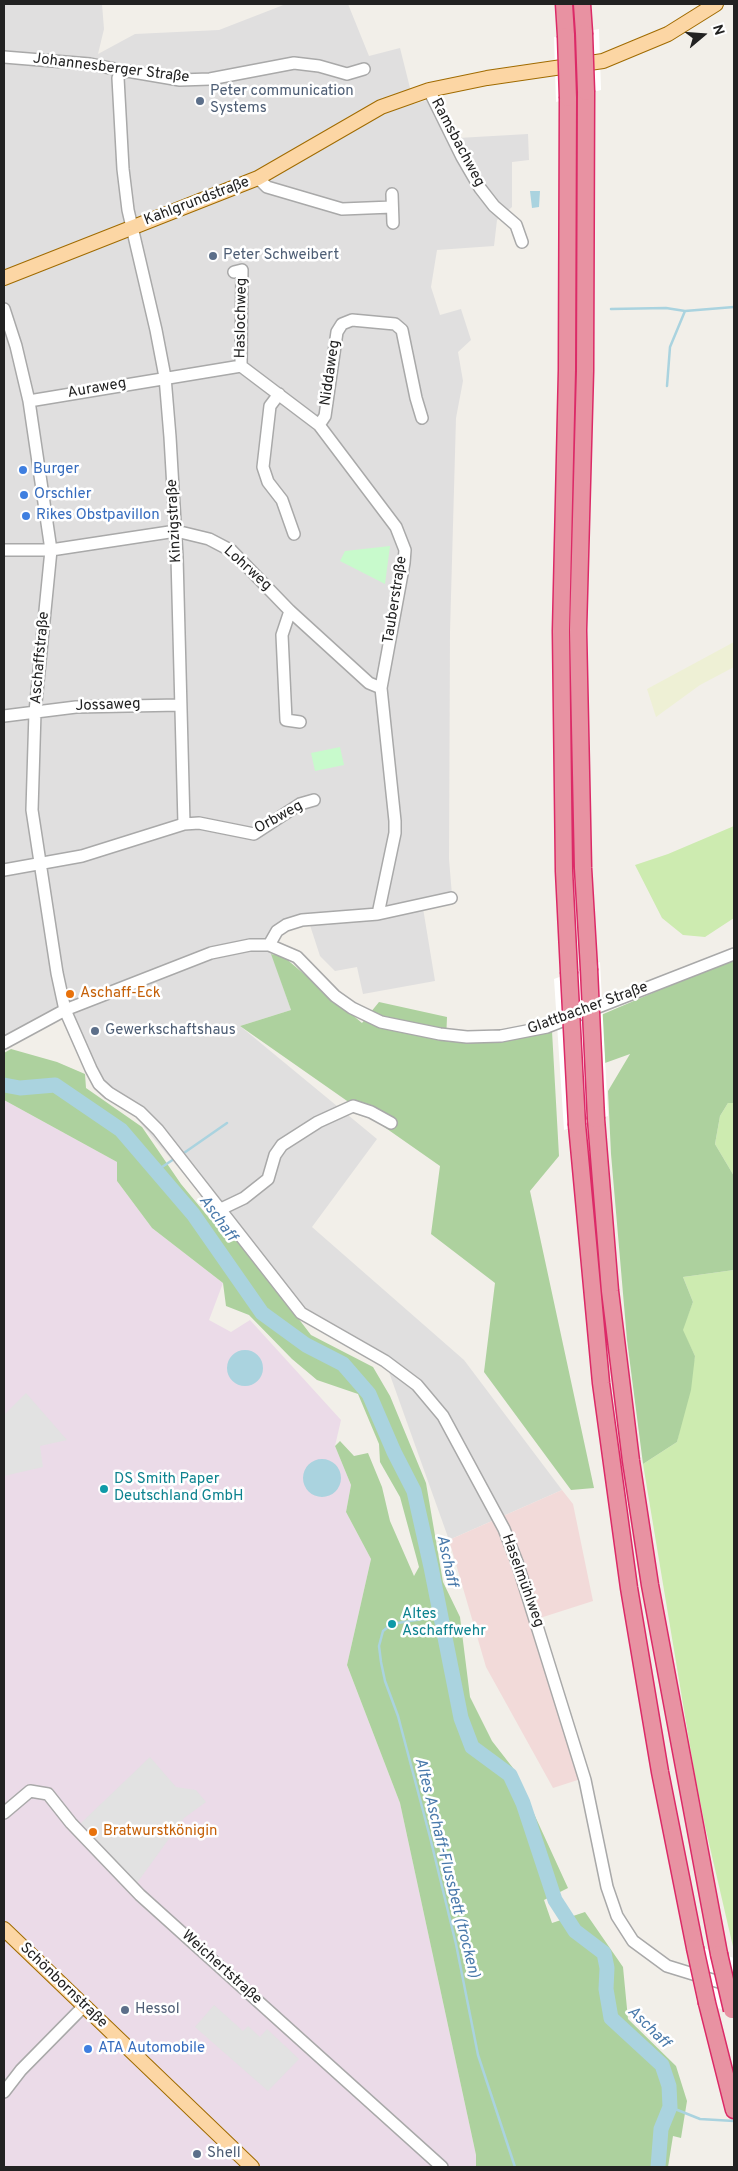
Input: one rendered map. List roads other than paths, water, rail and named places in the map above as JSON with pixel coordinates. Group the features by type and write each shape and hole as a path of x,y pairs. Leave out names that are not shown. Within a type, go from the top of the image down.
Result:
{"highway":[{"path":"564,4 568,98 567,370 561,631 564,871 577,1125 601,1383 629,1588 660,1772 695,1948 734,2110"},
{"path":"582,4 586,92 584,371 578,630 583,868 596,1119 610,1291 650,1585 719,1954 733,2015"}],"main road":[{"name":"Kahlgrundstraße","path":"4,278 258,178 381,107 429,90 487,78 603,61 668,34 716,4"},
{"name":"Schönbornstraße","path":"4,1929 83,2007 242,2155 252,2167"}],"street":[{"name":"Johannesberger Straße","path":"4,57 90,64 115,69 121,73 127,71 180,80 210,79 294,63 319,66 347,74 364,69"},
{"name":"Kinzigstraße","path":"121,73 118,78 123,169 132,228 165,377 176,531 184,824"},
{"name":"Ramsbachweg","path":"429,90 462,157 480,188 494,206 516,225 522,242"},
{"path":"258,178 267,187 342,209 392,207"},
{"path":"392,194 393,223"},
{"name":"Haslochweg","path":"241,366 243,269"},
{"name":"Aschaffstraße","path":"4,309 16,346 29,401 51,550 36,712 32,810 39,865 65,1010"},
{"name":"Niddaweg","path":"319,425 325,416 337,332 342,324 352,320 395,324 402,330 422,418"},
{"path":"165,377 241,366"},
{"name":"Tauberstraße","path":"241,366 319,425 396,527 405,550 381,688 394,802 395,833 378,914"},
{"name":"Auraweg","path":"29,401 165,377"},
{"path":"279,394 270,406 263,467 268,482 282,500 294,534"},
{"name":"Lohrweg","path":"4,550 51,550 176,531 209,539 232,551 290,611 369,683 381,688"},
{"path":"290,611 282,635 286,720 300,722"},
{"name":"Jossaweg","path":"4,716 76,707 180,705"},
{"name":"Orbweg","path":"184,824 199,824 254,834 300,804 314,800"},
{"path":"4,870 82,856 184,824"},
{"path":"269,945 277,931 286,925 302,920 378,914 450,898"},
{"name":"Glattbacher Straße","path":"4,1043 65,1010 211,953 250,945 269,945 296,957 334,996 352,1008 381,1022 440,1034 467,1037 501,1036 547,1027 734,954"},
{"name":"Haselmühlweg","path":"65,1010 99,1084 109,1094 150,1120 301,1313 385,1361 418,1385 443,1416 504,1529 517,1562 585,1780 607,1887 617,1916 633,1941 667,1966 734,1986"},
{"path":"221,1209 244,1198 268,1179 275,1156 282,1145 325,1118 353,1106 371,1112 391,1123"},
{"name":"Weichertstraße","path":"4,1813 30,1791 48,1794 71,1824 140,1895 442,2167"},
{"path":"4,2092 21,2070 83,2007"}],"water":[{"path":"530,191 540,191 539,207 532,208"},
{"path":"245,1350 258,1355 263,1368 258,1381 245,1386 232,1381 227,1368 232,1355"},
{"path":"322,1459 335,1465 341,1478 335,1491 322,1497 309,1491 303,1478 309,1465"}],"waterway":[{"path":"611,309 666,308 685,311 734,307"},
{"path":"667,386 670,347 685,311"},
{"name":"Aschaff","path":"4,1085 20,1088 55,1085 121,1130 193,1214 262,1313 306,1345 343,1364 369,1394 394,1452 414,1491 461,1718 472,1747 510,1775 523,1803 555,1900 575,1931 604,1953 607,1968 606,1989 611,2018 662,2065 669,2086 670,2107 661,2129 658,2167"},
{"path":"181,1155 227,1123"},
{"path":"156,1171 177,1157"},
{"name":"Altes Aschaff-Flussbett (trocken)","path":"440,1616 392,1624 383,1631 379,1646 381,1662 385,1681 398,1716 430,1837 456,1944 478,2055 515,2167"},
{"path":"670,2107 700,2119 734,2121"}],"place":[{"name":"Peter communication Systems","path":"200,101"},
{"name":"Peter Schweibert","path":"213,256"},
{"name":"Burger","path":"23,470"},
{"name":"Orschler","path":"24,495"},
{"name":"Rikes Obstpavillon","path":"26,516"},
{"name":"Aschaff-Eck","path":"70,994"},
{"name":"Gewerkschaftshaus","path":"95,1031"},
{"name":"DS Smith Paper Deutschland GmbH","path":"104,1489"},
{"name":"Altes Aschaffwehr","path":"392,1624"},
{"name":"Bratwurstkönigin","path":"93,1832"},
{"name":"Hessol","path":"125,2010"},
{"name":"ATA Automobile","path":"88,2049"},
{"name":"Shell","path":"197,2154"}]}
